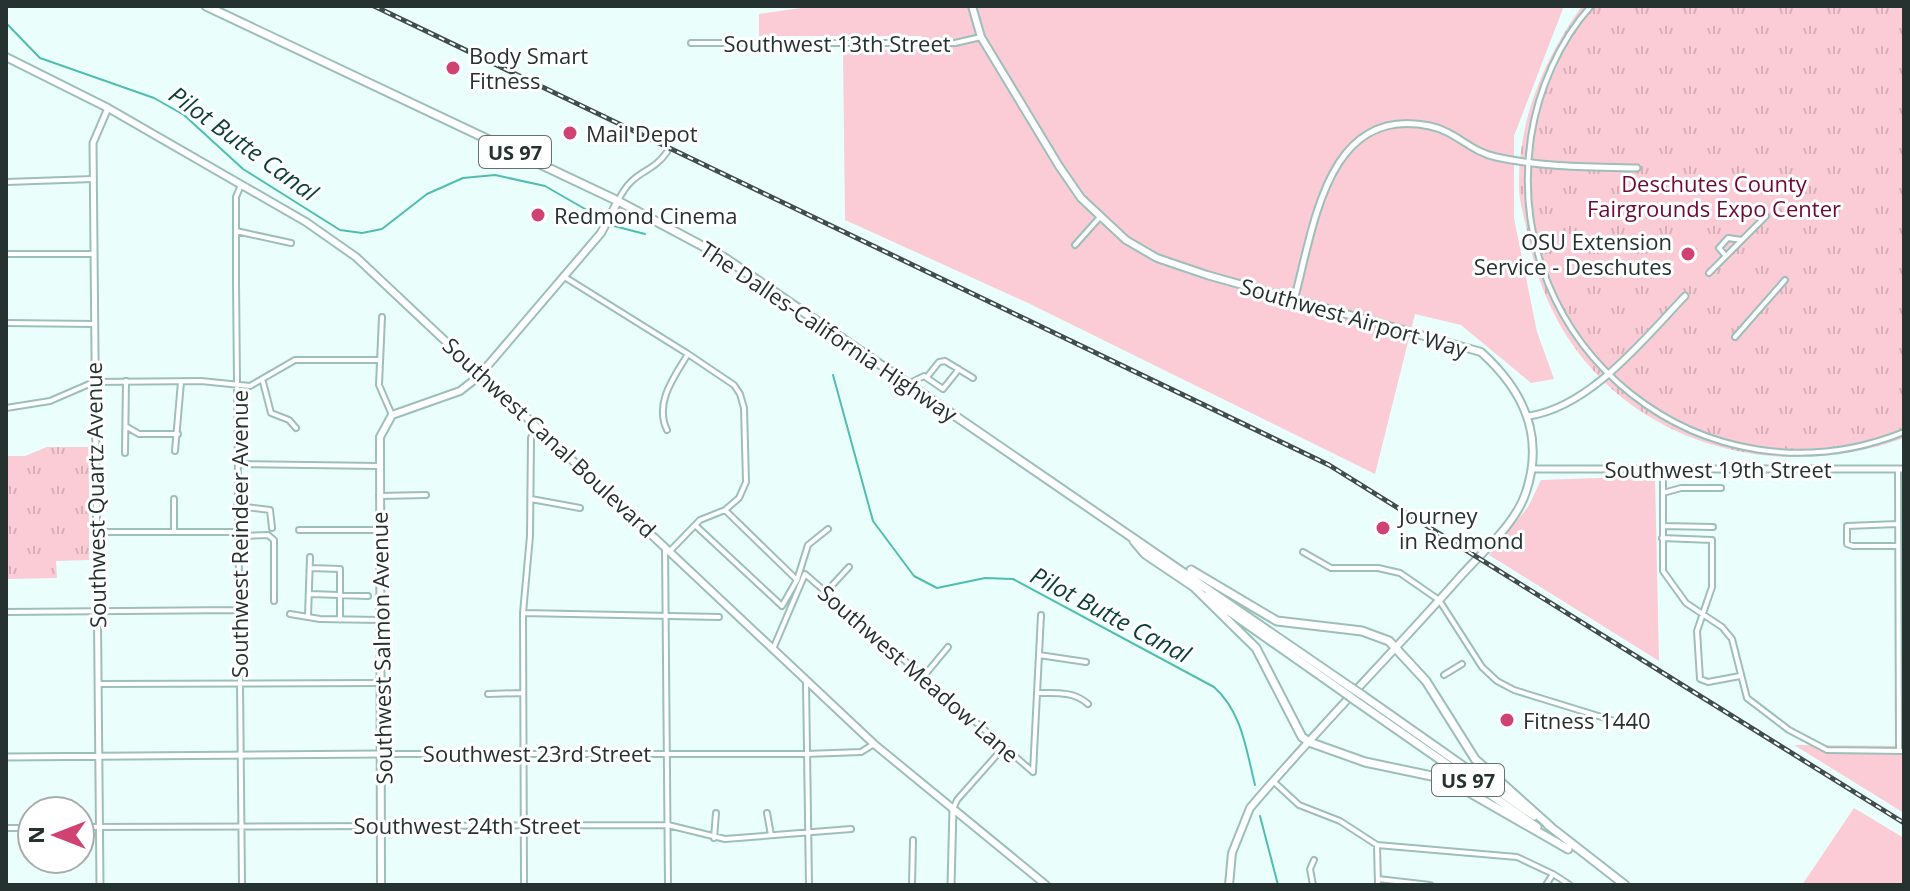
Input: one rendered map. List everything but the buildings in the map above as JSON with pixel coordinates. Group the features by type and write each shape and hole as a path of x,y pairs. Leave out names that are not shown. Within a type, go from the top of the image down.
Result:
{"highway":[{"name":"The Dalles-California Highway","path":"206,6 618,201 725,258 1133,539 1164,557 1568,849 1583,855"},
{"name":"The Dalles-California Highway","path":"1133,539 1145,554 1348,690"},
{"path":"1164,557 1277,621 1362,631 1389,641 1426,681 1475,759 1551,827"},
{"path":"1195,588 1256,648 1302,737 1309,742 1365,762 1446,779 1568,849"},
{"name":"The Dalles-California Highway","path":"1359,698 1551,827 1625,885"}],"main road":[{"name":"Southwest Airport Way","path":"972,6 981,37 1059,166 1081,198 1126,240 1157,258 1481,352 1510,382 1529,416 1534,435 1532,469 1525,495 1510,519 1250,808 1238,830 1229,885"},
{"name":"Southwest Canal Boulevard","path":"6,57 108,108 241,185 356,257 482,372 874,744 1046,885"},
{"path":"392,415 460,391 482,372 601,233 618,201"},
{"name":"Southwest Salmon Avenue","path":"381,885 379,466 382,429 392,415"}],"street":[{"path":"1591,6 1564,44 1548,77 1533,124 1528,160 1530,215 1543,273 1576,336 1606,374 1655,413 1706,437 1776,453 1825,452 1864,447 1904,432"},
{"name":"Southwest 13th Street","path":"691,43 955,43 981,37"},
{"name":"Southwest Quartz Avenue","path":"100,885 93,179 94,136 108,108"},
{"path":"1294,300 1324,192 1341,155 1364,134 1391,125 1433,126 1473,150 1496,157 1637,168"},
{"path":"618,201 633,176 658,163 667,152"},
{"path":"6,182 93,179"},
{"name":"Southwest Reindeer Avenue","path":"241,185 236,197 236,231 242,885"},
{"path":"1709,273 1766,216"},
{"path":"1075,245 1100,217"},
{"path":"236,231 291,243"},
{"path":"1726,256 1719,248 1728,238 1742,240"},
{"path":"6,254 93,254"},
{"path":"563,276 734,385 744,408 746,482 739,498 725,510 695,525 668,548 665,614 668,885"},
{"path":"1735,337 1785,280"},
{"path":"1529,416 1547,413 1573,402 1685,296"},
{"path":"382,317 381,396 392,415"},
{"path":"6,323 94,324"},
{"path":"667,430 663,422 665,398 688,354"},
{"path":"6,408 38,405 94,382 181,381 238,387 263,382 295,360 380,360"},
{"path":"909,383 913,379 927,377 942,361 973,378"},
{"path":"927,377 943,389 959,369"},
{"path":"125,453 126,381"},
{"path":"175,451 181,381"},
{"path":"263,382 271,413 289,420 296,428"},
{"path":"524,885 523,613 531,499 531,438 536,425"},
{"path":"126,426 139,434 178,434"},
{"path":"237,464 379,466"},
{"name":"Southwest 19th Street","path":"1532,469 1901,469"},
{"path":"1663,469 1663,571 1673,590 1732,639 1747,698 1760,711 1808,742 1827,750 1901,751 1898,546 1901,469"},
{"path":"1663,493 1681,488 1721,488"},
{"path":"379,496 426,495"},
{"path":"174,499 174,532"},
{"path":"531,499 580,508"},
{"path":"237,506 270,510 272,528"},
{"path":"725,510 797,580"},
{"path":"1898,524 1853,524 1847,526 1844,532 1845,543 1853,546 1898,546"},
{"path":"695,525 782,606 797,580 808,545 828,529"},
{"path":"1663,526 1713,527"},
{"path":"299,530 379,530"},
{"path":"96,532 268,535 274,540 274,601"},
{"path":"1662,538 1712,540 1712,587 1697,631 1700,679 1708,682 1740,676"},
{"path":"1303,552 1331,568 1378,568 1400,573 1439,600 1482,667 1497,681 1514,690 1621,723"},
{"path":"308,616 310,557"},
{"path":"826,592 849,567"},
{"path":"310,568 340,569 340,620"},
{"name":"Southwest Meadow Lane","path":"773,649 805,574 1033,772 1037,693"},
{"path":"310,594 368,596"},
{"path":"6,612 238,610"},
{"path":"523,613 719,617"},
{"path":"290,614 340,620 380,620"},
{"path":"1041,615 1037,693 1081,697 1088,704"},
{"path":"924,676 948,647"},
{"path":"1039,655 1086,662"},
{"path":"1444,675 1462,664"},
{"path":"806,680 809,885"},
{"path":"98,684 380,683"},
{"path":"488,694 523,693"},
{"name":"Southwest 23rd Street","path":"6,757 666,752 806,754 861,752 874,744"},
{"path":"951,885 953,809 957,800 1003,748"},
{"path":"1273,781 1299,805 1340,821 1377,845 1517,857 1570,885"},
{"path":"714,838 716,813"},
{"path":"767,813 771,835"},
{"name":"Southwest 24th Street","path":"99,827 668,825 714,838 851,829"},
{"path":"912,885 913,840"},
{"path":"1377,845 1378,882 1430,885"},
{"path":"1313,885 1310,869 1314,860"},
{"path":"1546,885 1553,874"}],"green space":[{"path":"816,6 1564,6 1514,136 1514,218 1537,332 1554,379 1531,383 1461,325 1415,314 1375,474 1026,302 845,220 843,49 936,50 921,36 759,36 759,14"},
{"name":"Deschutes County Fairgrounds Expo Center","path":"1582,6 1904,6 1904,438 1842,454 1781,457 1723,448 1668,427 1620,396 1579,353 1548,301 1529,240 1519,186 1523,137 1536,91 1556,47"},
{"path":"47,447 89,447 89,560 56,561 57,578 6,579 6,456 25,456"},
{"path":"1655,476 1659,661 1489,555 1528,507 1541,480"},
{"path":"1794,745 1904,746 1904,813"},
{"path":"1854,808 1904,838 1904,885 1802,885"}],"waterway":[{"name":"Pilot Butte Canal","path":"6,23 40,58 154,98 184,115 243,169 340,230 362,233 382,229 427,194 463,178 495,175 545,186 599,217"},
{"name":"Pilot Butte Canal","path":"614,226 645,234"},
{"name":"Pilot Butte Canal","path":"833,375 873,521 914,576 937,588 985,578 1013,579 1214,687 1237,720 1255,785"},
{"name":"Pilot Butte Canal","path":"1260,816 1278,885"}],"railway":[{"path":"374,6 1329,465 1904,823"}],"place":[{"name":"Body Smart Fitness","path":"453,68"},
{"name":"Mail Depot","path":"570,133"},
{"name":"Redmond Cinema","path":"538,215"},
{"name":"OSU Extension Service - Deschutes","path":"1688,254"},
{"name":"Journey in Redmond","path":"1383,528"},
{"name":"Fitness 1440","path":"1507,720"}]}
